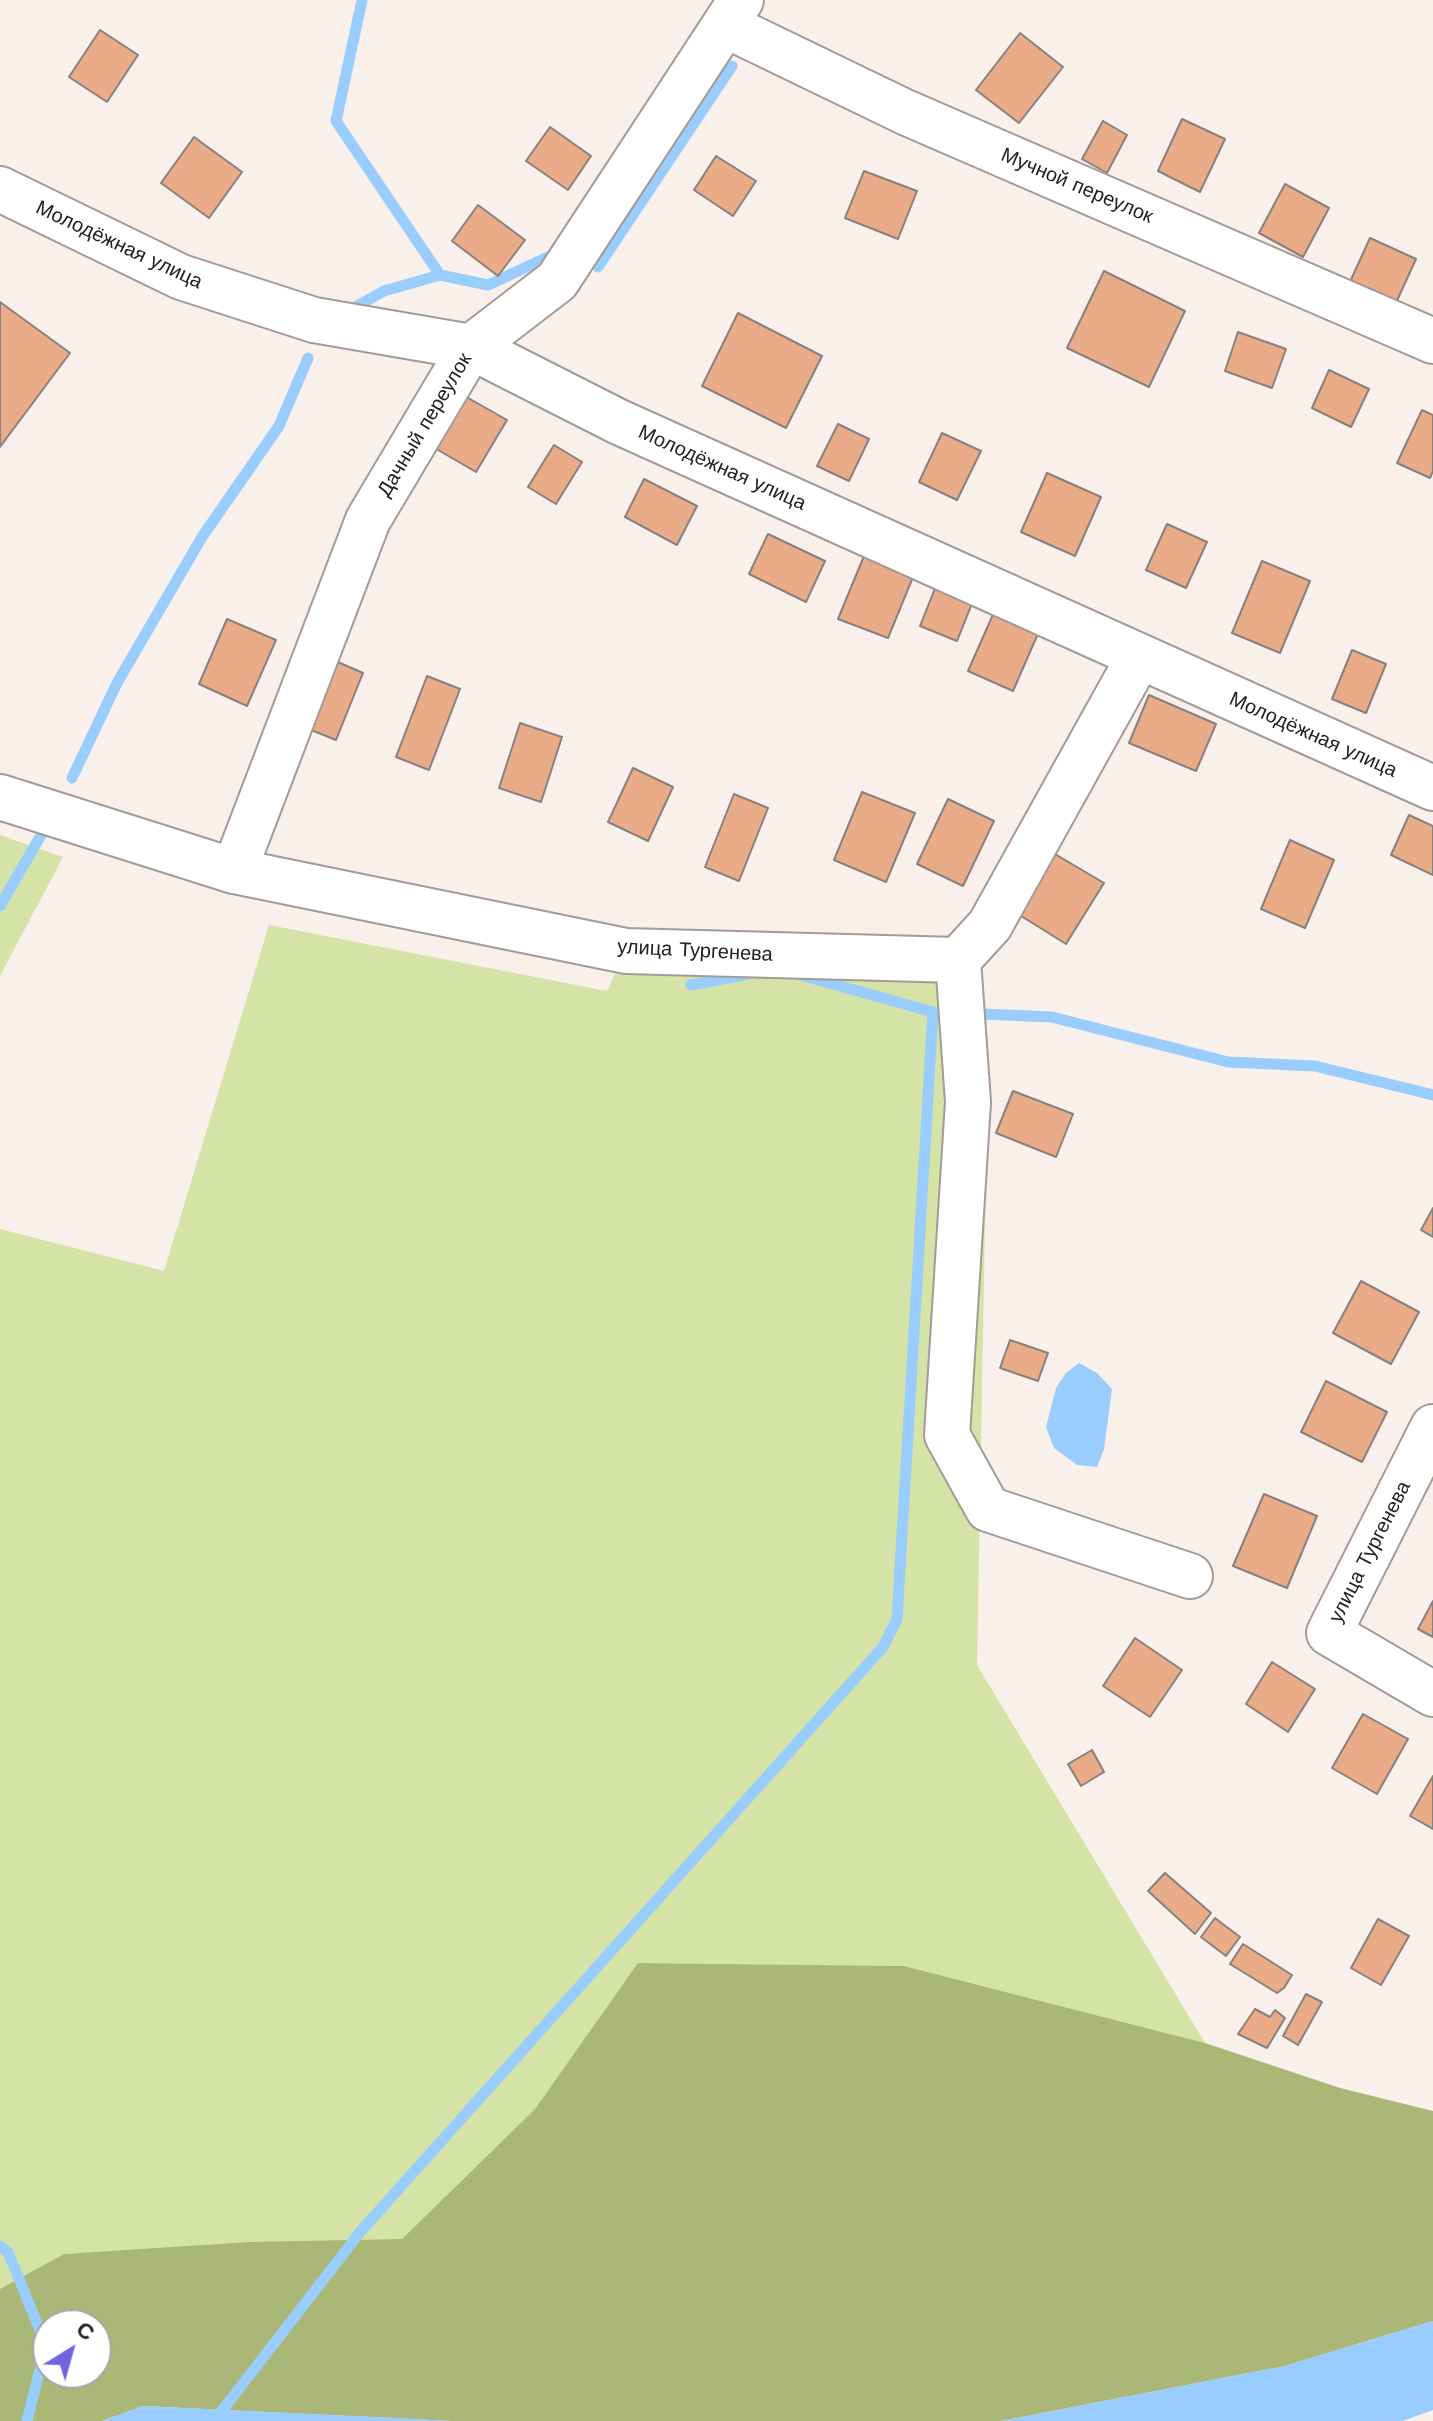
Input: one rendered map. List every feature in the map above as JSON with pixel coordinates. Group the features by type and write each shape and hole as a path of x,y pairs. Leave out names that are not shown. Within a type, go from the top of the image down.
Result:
{"street":[{"name":"Мучной переулок","path":"733,12 905,112 1433,341"},
{"name":"Дачный переулок","path":"234,871 368,520 471,347 557,281 733,12"},
{"name":"Молодёжная улица","path":"0,189 181,277 314,320 471,347 619,422 1433,788"},
{"path":"1139,657 990,925 958,960 968,1102 947,1435 988,1509 1190,1576"},
{"name":"улица Тургенева","path":"0,797 234,871 626,951 958,960"},
{"name":"улица Тургенева","path":"1433,1427 1329,1633 1433,1694"}],"green space":[{"path":"0,835 63,857 0,976"},
{"path":"269,925 607,991 626,951 958,960 988,1059 977,1665 1205,2043 904,1966 639,1963 535,2109 402,2239 65,2254 0,2289 0,1229 164,1271"},
{"path":"638,1963 904,1966 1205,2043 1340,2088 1433,2111 1433,2321 1285,2366 1001,2421 451,2421 143,2406 102,2421 0,2421 0,2289 64,2254 250,2242 402,2239 535,2109"}],"water":[{"path":"1079,1363 1097,1373 1112,1389 1104,1449 1097,1467 1077,1465 1054,1448 1046,1427 1056,1388 1066,1373"},
{"path":"1433,2321 1433,2410 1402,2421 1001,2421 1285,2366"},
{"path":"143,2406 398,2418 451,2421 102,2421"}],"building":[{"path":"100,30 138,55 107,102 69,77"},
{"path":"1020,33 1063,67 1019,123 976,90"},
{"path":"1182,119 1225,139 1200,192 1158,171"},
{"path":"1103,121 1127,135 1107,173 1082,159"},
{"path":"550,127 591,156 568,190 526,161"},
{"path":"194,137 242,172 209,218 161,183"},
{"path":"716,156 756,181 733,216 694,190"},
{"path":"864,171 917,191 898,239 845,218"},
{"path":"1285,184 1329,208 1303,257 1259,233"},
{"path":"478,205 525,240 498,276 452,241"},
{"path":"1370,238 1416,259 1395,305 1349,284"},
{"path":"1104,271 1185,311 1149,387 1067,348"},
{"path":"0,302 70,353 0,447"},
{"path":"738,313 822,356 786,428 702,386"},
{"path":"1238,332 1286,349 1272,388 1225,371"},
{"path":"1329,370 1369,389 1351,427 1312,408"},
{"path":"463,395 507,420 476,472 433,447"},
{"path":"1422,410 1433,415 1433,471 1430,478 1397,463"},
{"path":"838,424 869,439 849,481 817,466"},
{"path":"942,433 981,451 957,500 919,482"},
{"path":"554,445 582,462 556,504 528,487"},
{"path":"1047,473 1101,497 1075,556 1021,532"},
{"path":"644,479 697,506 677,545 625,517"},
{"path":"1167,524 1207,542 1186,588 1146,570"},
{"path":"768,534 825,561 806,602 749,574"},
{"path":"864,556 913,577 888,638 838,619"},
{"path":"1262,561 1310,581 1280,653 1232,633"},
{"path":"938,581 975,596 957,641 920,626"},
{"path":"995,610 1040,629 1013,691 968,671"},
{"path":"227,619 276,640 247,706 199,684"},
{"path":"1352,650 1386,664 1366,713 1332,699"},
{"path":"324,656 363,673 336,740 296,724"},
{"path":"427,676 460,689 429,770 396,757"},
{"path":"1149,695 1216,724 1196,771 1129,743"},
{"path":"520,723 562,737 541,802 499,788"},
{"path":"633,768 673,787 648,841 608,822"},
{"path":"862,792 915,813 886,882 834,860"},
{"path":"734,794 768,808 739,881 705,867"},
{"path":"948,799 994,821 963,886 917,864"},
{"path":"1409,815 1433,826 1433,875 1391,855"},
{"path":"1290,840 1334,860 1305,928 1261,909"},
{"path":"1055,854 1104,883 1066,944 1018,914"},
{"path":"1013,1091 1073,1114 1056,1157 996,1133"},
{"path":"1433,1208 1433,1237 1421,1230"},
{"path":"1361,1281 1419,1312 1391,1364 1333,1333"},
{"path":"1010,1340 1048,1353 1038,1381 1000,1368"},
{"path":"1326,1381 1387,1412 1362,1462 1301,1432"},
{"path":"1264,1494 1317,1516 1287,1588 1233,1566"},
{"path":"1433,1601 1433,1637 1418,1629"},
{"path":"1135,1638 1182,1670 1150,1717 1103,1686"},
{"path":"1272,1662 1315,1689 1288,1732 1246,1704"},
{"path":"1363,1714 1408,1739 1377,1794 1332,1768"},
{"path":"1092,1750 1104,1772 1081,1786 1068,1764"},
{"path":"1433,1776 1433,1829 1410,1816"},
{"path":"1165,1873 1211,1913 1195,1934 1148,1891"},
{"path":"1215,1918 1240,1937 1226,1956 1201,1937"},
{"path":"1378,1919 1409,1936 1381,1985 1351,1968"},
{"path":"1243,1944 1292,1975 1284,1988 1277,1993 1230,1964"},
{"path":"1306,1994 1322,2002 1298,2045 1283,2036"},
{"path":"1255,2009 1270,2017 1275,2010 1285,2018 1267,2048 1238,2034"}],"waterway":[{"path":"362,0 336,121 440,275"},
{"path":"598,267 732,66"},
{"path":"348,311 384,291 440,275 488,285 548,257"},
{"path":"72,778 117,683 202,537 279,426 308,358"},
{"path":"0,906 44,830"},
{"path":"691,985 749,974"},
{"path":"214,2421 361,2231 883,1647 897,1619 933,1012 797,974"},
{"path":"982,1014 1052,1017 1228,1062 1315,1066 1433,1095"},
{"path":"0,2246 8,2252 46,2345 27,2421"}]}
